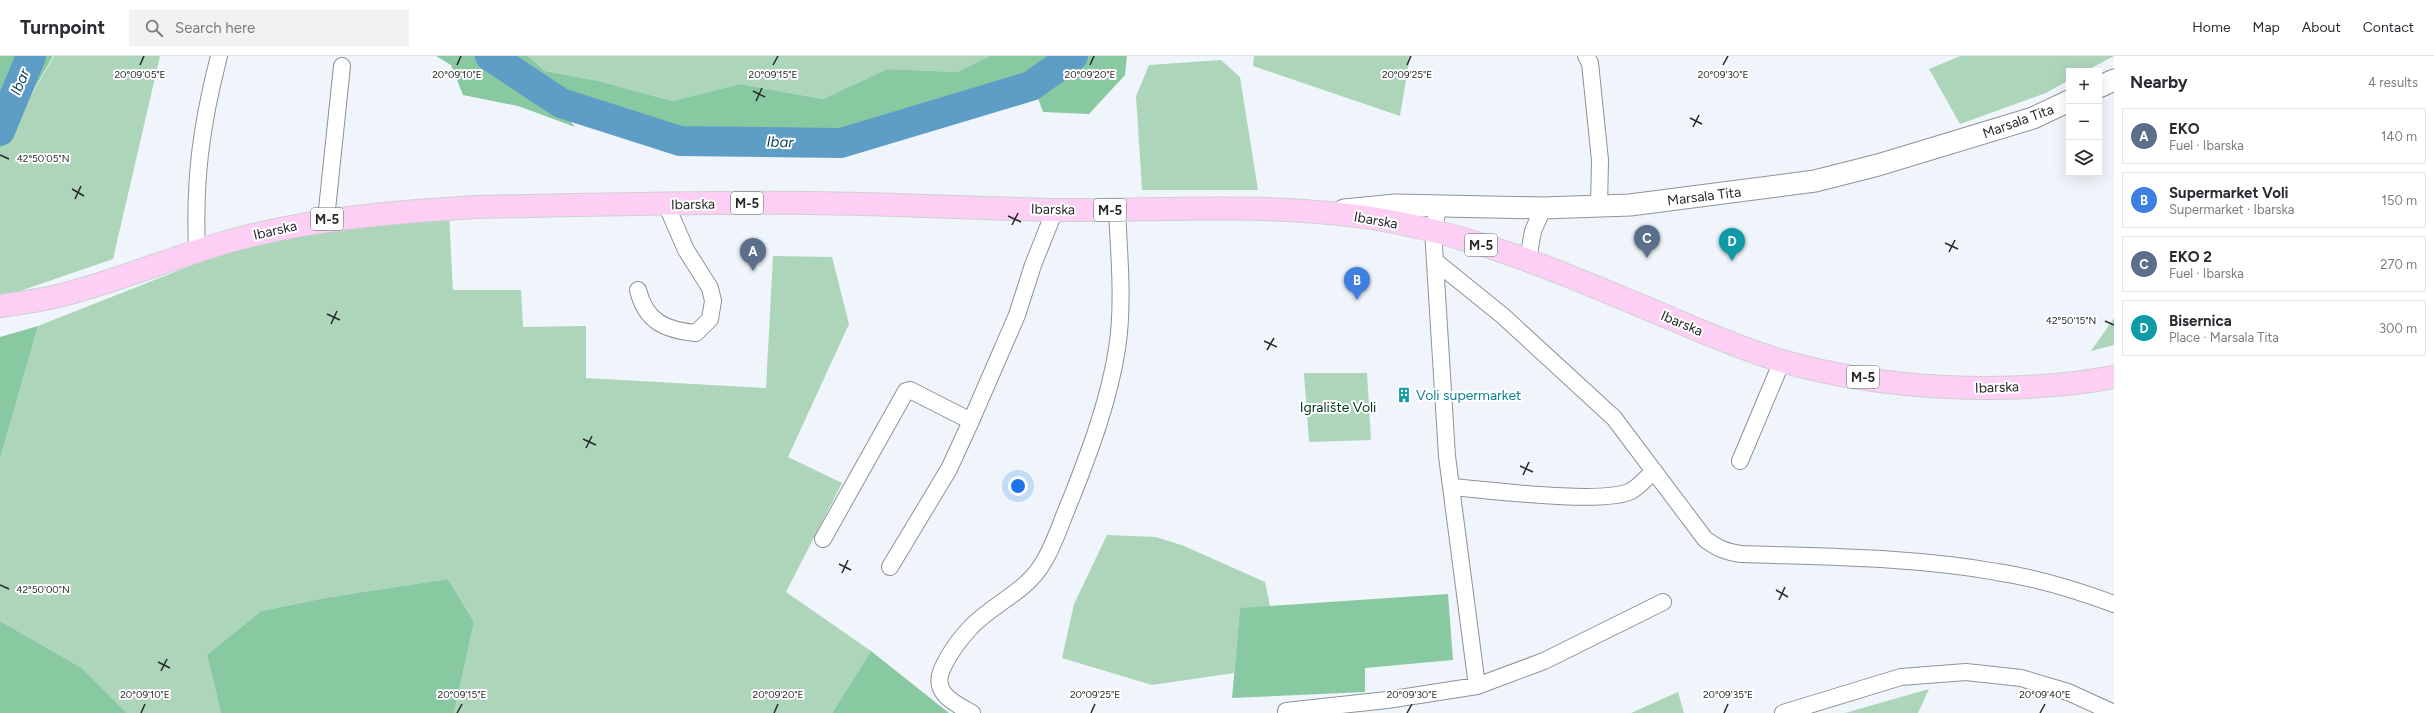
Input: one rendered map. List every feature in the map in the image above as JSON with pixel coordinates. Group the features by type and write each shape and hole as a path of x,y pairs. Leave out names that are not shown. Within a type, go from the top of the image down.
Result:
{"main road":[{"name":"Ibarska","path":"0,306 83,290 240,238 326,219 474,207 809,203 1055,210 1249,207 1326,212 1376,218 1433,230 1528,259 1723,341 1782,361 1833,372 1892,382 1963,388 2086,382 2114,377"}],"street":[{"path":"197,251 195,203 199,147 206,108 219,56"},
{"path":"1586,56 1590,63 1600,160 1599,207"},
{"path":"326,219 342,66"},
{"path":"2102,86 2114,80"},
{"name":"Marsala Tita","path":"1326,212 1396,205 1543,208 1599,207 1716,195 1815,181 1878,165 2025,121 2066,102"},
{"path":"638,290 642,307 658,323 677,331 696,333 710,319 713,302 710,288 686,250 666,204"},
{"path":"1439,206 1433,230 1447,456 1477,686"},
{"path":"1528,259 1533,231 1543,208"},
{"path":"890,567 949,469 1017,315 1033,265 1055,210"},
{"path":"972,713 946,697 939,685 941,673 952,652 972,626 1027,584 1043,562 1088,457 1117,349 1120,308 1117,210"},
{"path":"1435,261 1508,321 1614,418 1705,539 1727,552 1741,554 1860,558 1970,568 2042,581 2114,604"},
{"path":"1740,461 1782,361"},
{"path":"823,539 906,391 910,390 971,421"},
{"path":"1452,487 1581,496 1613,496 1631,491 1654,471"},
{"path":"1286,711 1387,700 1477,686 1544,661 1663,602"},
{"path":"1783,713 1902,677 1966,672 2021,678 2068,692 2114,713"}],"green space":[{"path":"0,56 21,56 0,107"},
{"path":"40,56 53,56 0,149 0,146"},
{"path":"54,56 160,56 113,259 17,292 0,294 0,149"},
{"path":"436,56 480,56 564,113 575,127 518,106 463,95 451,65"},
{"path":"509,56 528,56 545,71 599,81 672,101 740,84 823,99 887,69 957,72 990,56 1060,56 1027,81 842,136 684,130 568,95"},
{"path":"528,56 990,56 957,72 887,69 823,99 740,84 672,101 599,81 545,71"},
{"path":"1087,56 1127,56 1125,75 1089,114 1043,112 1036,93"},
{"path":"1254,56 1410,56 1400,116 1253,66"},
{"path":"1960,56 2114,56 2092,68 2066,68 2066,82 2046,93 1960,124 1929,69"},
{"path":"1221,60 1240,77 1258,190 1142,190 1136,96 1149,65"},
{"path":"449,214 453,290 521,290 523,327 586,326 586,378 766,388 773,256 832,257 849,324 788,457 842,483 786,592 871,651 832,713 454,713 474,622 448,579 330,597 261,611 207,655 221,713 127,713 82,668 0,621 0,459 38,326 200,262 277,237"},
{"path":"2114,318 2114,345 2091,351"},
{"path":"38,326 0,459 0,337"},
{"name":"Igralište Voli","path":"1304,373 1367,373 1371,440 1309,442"},
{"path":"1107,535 1156,537 1184,546 1265,582 1270,606 1240,609 1234,673 1152,685 1062,658 1074,604"},
{"path":"448,579 474,622 454,713 221,713 207,655 261,611 330,597"},
{"path":"1448,594 1453,660 1365,668 1365,692 1232,698 1240,608"},
{"path":"0,621 82,668 127,713 0,713"},
{"path":"871,651 949,713 832,713"},
{"path":"1929,689 1918,713 1845,713"},
{"path":"1678,692 1684,713 1631,713"}],"waterway":[{"name":"Ibar","path":"0,131 31,56"},
{"name":"Ibar","path":"490,56 561,103 680,141 841,143 1031,86 1073,56"}],"place":[{"name":"EKO 2","path":"1647,258"},
{"name":"Bisernica","path":"1732,261"},
{"name":"EKO","path":"753,271"},
{"name":"Supermarket Voli","path":"1357,300"},
{"name":"Voli supermarket","path":"1404,395"}]}
